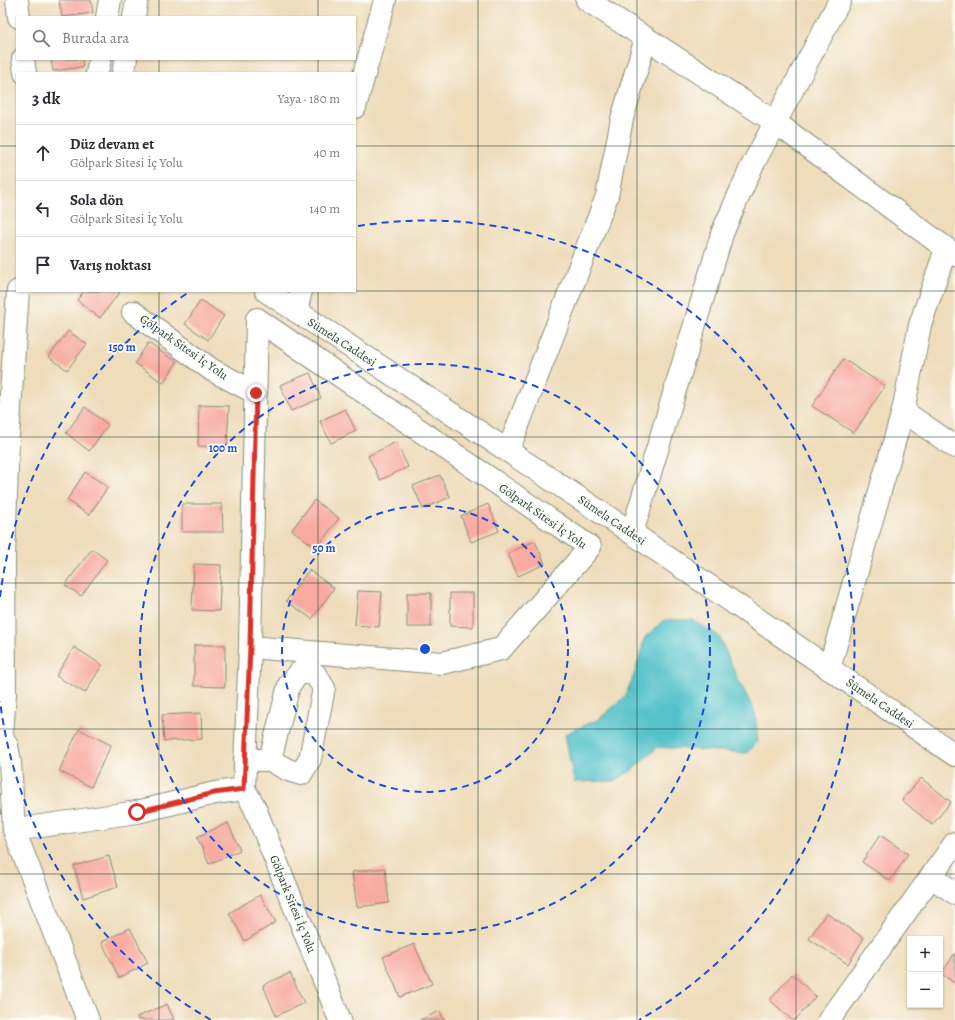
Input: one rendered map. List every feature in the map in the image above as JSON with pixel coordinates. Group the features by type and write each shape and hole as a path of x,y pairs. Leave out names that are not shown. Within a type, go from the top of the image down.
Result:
{"street":[{"path":"17,0 19,16"},
{"path":"107,16 110,0"},
{"path":"134,16 137,0"},
{"path":"356,103 385,0"},
{"path":"587,0 775,122 951,252 920,325 903,411 829,669"},
{"path":"632,533 723,231 752,166 840,0"},
{"path":"508,451 607,196 622,119 646,38"},
{"path":"24,60 25,72"},
{"path":"97,72 100,60"},
{"path":"123,72 126,60"},
{"path":"18,292 7,454 4,558 5,694 1,733 7,746 10,762 7,824 88,1020"},
{"name":"Sümela Caddesi","path":"269,292 298,301 508,451 632,533 955,755"},
{"name":"Gölpark Sitesi İç Yolu","path":"134,312 212,370 256,393"},
{"name":"Gölpark Sitesi İç Yolu","path":"250,647 442,663 501,650 590,547 257,319 250,647 244,789 254,806 340,1020"},
{"path":"903,411 955,447"},
{"path":"245,760 270,760"},
{"path":"7,824 137,812 214,793 244,789"},
{"path":"829,1020 955,843"},
{"path":"931,877 955,893"}],"water":[{"path":"664,620 693,620 719,636 738,679 755,712 758,742 747,753 658,747 631,771 614,781 574,782 565,734 599,719 625,697 636,670 645,637"}],"building":[{"path":"59,0 91,0 93,13 62,16"},
{"path":"51,60 82,60 83,67 53,71"},
{"path":"83,292 120,292 100,318 77,300"},
{"path":"201,300 224,316 208,340 185,324"},
{"path":"68,331 87,344 67,370 49,357"},
{"path":"148,343 177,362 163,383 135,363"},
{"path":"843,359 885,386 854,433 812,406"},
{"path":"310,373 321,398 291,411 280,385"},
{"path":"199,405 229,406 227,447 198,446"},
{"path":"85,407 108,425 89,451 66,433"},
{"path":"345,409 356,431 331,443 320,421"},
{"path":"396,442 408,467 380,480 368,456"},
{"path":"85,472 108,487 89,515 67,500"},
{"path":"440,475 450,497 423,509 413,486"},
{"path":"314,500 339,518 317,548 292,530"},
{"path":"182,504 222,504 223,532 182,532"},
{"path":"488,504 499,531 471,542 461,516"},
{"path":"535,541 545,564 518,576 508,553"},
{"path":"92,549 107,560 81,596 65,585"},
{"path":"194,564 221,565 219,611 192,610"},
{"path":"309,570 334,588 312,619 286,601"},
{"path":"358,591 382,592 379,627 355,625"},
{"path":"407,593 431,593 431,627 407,627"},
{"path":"450,593 473,593 473,627 450,626"},
{"path":"194,645 225,645 225,687 194,686"},
{"path":"74,647 102,665 85,693 56,676"},
{"path":"201,713 202,739 164,741 162,715"},
{"path":"79,729 111,745 91,787 59,771"},
{"path":"921,778 951,802 932,825 902,800"},
{"path":"228,823 240,850 209,864 197,837"},
{"path":"880,835 908,854 890,881 862,862"},
{"path":"109,856 118,887 83,898 74,866"},
{"path":"385,868 389,903 357,907 352,872"},
{"path":"260,895 276,922 245,941 229,913"},
{"path":"826,913 864,938 848,964 809,939"},
{"path":"130,928 148,963 119,978 102,942"},
{"path":"414,944 432,984 400,997 383,957"},
{"path":"955,953 955,983 943,975 943,971"},
{"path":"290,973 304,1003 276,1016 263,985"},
{"path":"792,974 816,996 795,1020 792,1020 770,1000"},
{"path":"167,1004 174,1020 138,1020 137,1017"},
{"path":"440,1011 444,1020 420,1020"}],"route":[{"path":"137,812 214,793 244,789 250,647 256,393"}]}
